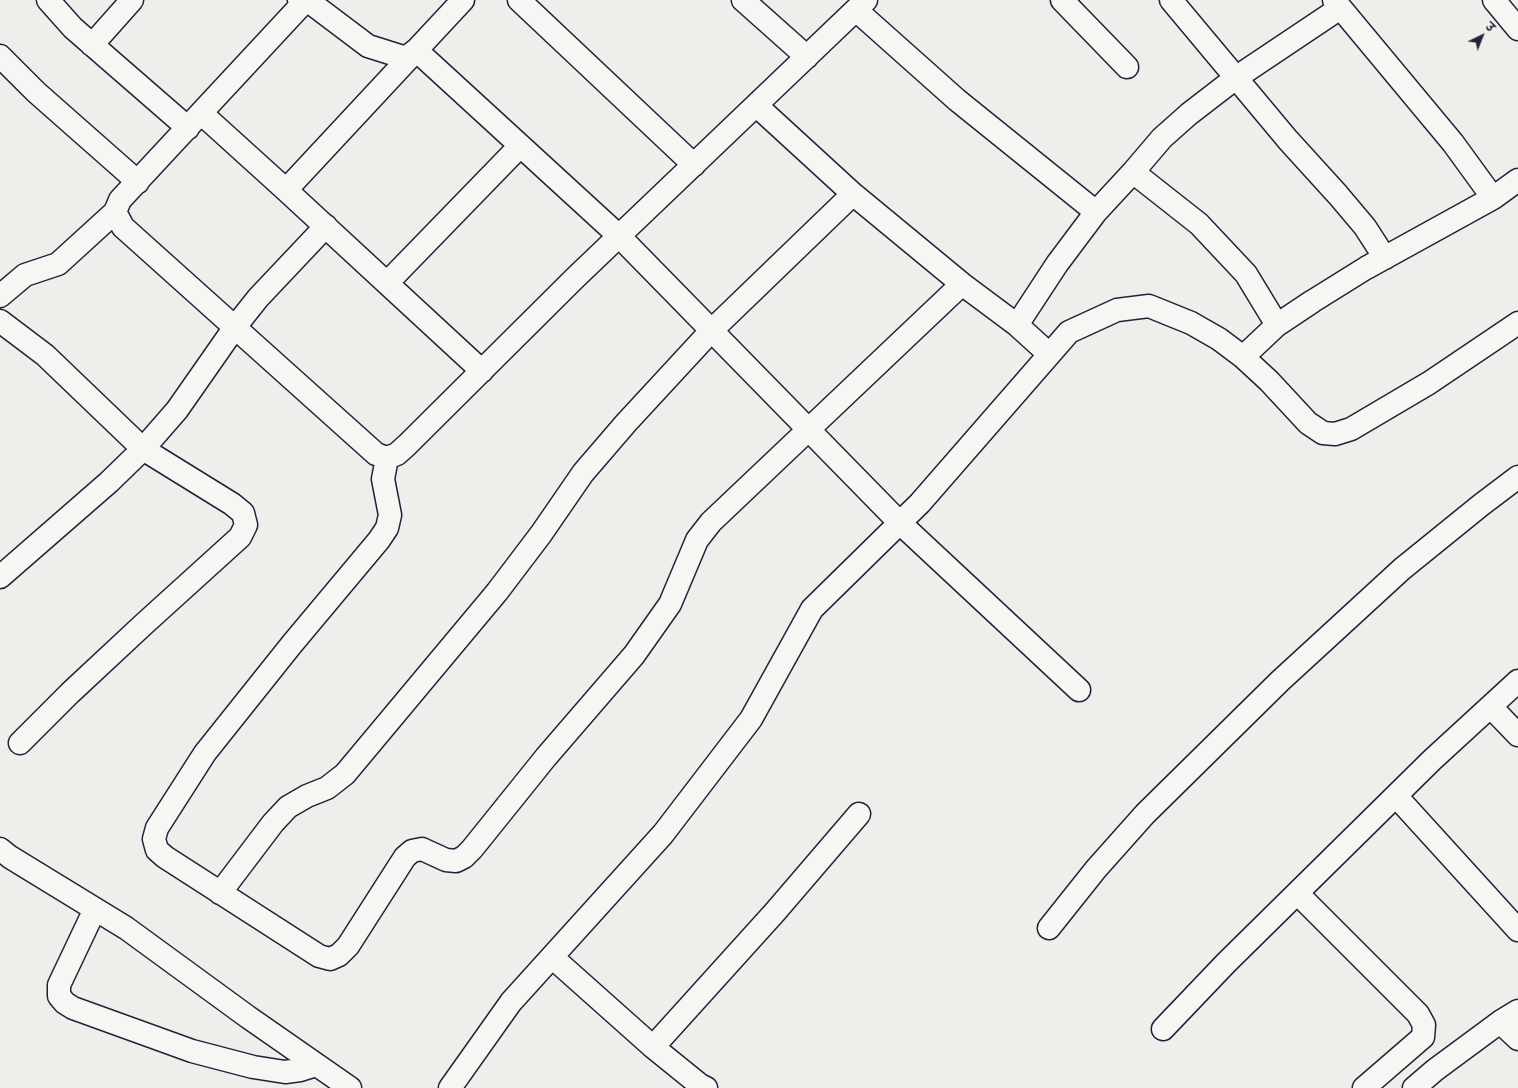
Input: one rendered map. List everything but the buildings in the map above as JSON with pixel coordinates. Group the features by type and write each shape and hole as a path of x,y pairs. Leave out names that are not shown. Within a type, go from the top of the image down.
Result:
{"street":[{"path":"48,0 73,28 92,44 286,190 482,371"},
{"path":"92,44 132,0"},
{"path":"286,190 463,0"},
{"path":"519,0 694,165"},
{"path":"743,0 807,58"},
{"path":"1062,0 1127,67"},
{"path":"1171,0 1288,140 1365,227 1385,258"},
{"path":"1494,0 1518,30"},
{"path":"0,296 24,275 58,264 115,212 120,200 195,121 302,1 311,3 368,46 406,58 416,50"},
{"path":"1016,325 1057,264 1096,212 1162,138 1189,114 1236,77 1337,4 1453,143 1493,198"},
{"path":"115,212 123,227 376,454 387,458 397,454 407,445 620,236 861,5 957,100 1096,212"},
{"path":"416,50 620,236 710,331 900,522 1078,690"},
{"path":"0,56 36,92 138,182"},
{"path":"757,106 853,194 962,284 1016,325 1049,354"},
{"path":"387,283 520,146"},
{"path":"1133,172 1199,224 1215,240 1246,274 1277,325"},
{"path":"1243,357 1277,325 1385,258 1493,198 1518,180"},
{"path":"220,893 273,823 288,808 307,796 327,788 345,774 497,592 541,534 583,473 626,423 710,331 853,194"},
{"path":"0,577 109,482 143,449 177,410 235,327 258,298 326,226"},
{"path":"387,458 383,479 390,515 387,528 379,540 292,644 204,754 157,828 154,839 157,850 165,858 319,956 330,958 340,955 348,946 405,857 412,851 422,849 446,860 456,861 464,857 472,849 546,757 634,655 670,604 697,540 711,522 962,284"},
{"path":"450,1088 511,1002 663,834 751,719 812,609 920,503 1069,332 1117,310 1149,306 1191,323 1219,340 1243,357 1269,381 1308,422 1323,433 1335,434 1351,429 1429,383 1518,323"},
{"path":"0,321 45,355 143,449 232,504 243,513 246,525 240,537 138,629 70,693 20,743"},
{"path":"1049,928 1096,869 1145,814 1280,681 1402,569 1518,477"},
{"path":"1163,1029 1226,963 1432,760 1518,681"},
{"path":"1491,707 1518,735"},
{"path":"1396,796 1518,930"},
{"path":"653,1047 775,912 859,814"},
{"path":"0,849 10,858 126,928 350,1088"},
{"path":"1297,893 1418,1014 1424,1025 1423,1037 1364,1088"},
{"path":"95,909 59,985 59,996 65,1003 74,1008 192,1050 253,1067 286,1072 300,1070 316,1065"},
{"path":"552,957 653,1047 700,1085 706,1088"},
{"path":"1414,1088 1435,1070 1509,1016 1518,1039"}]}
